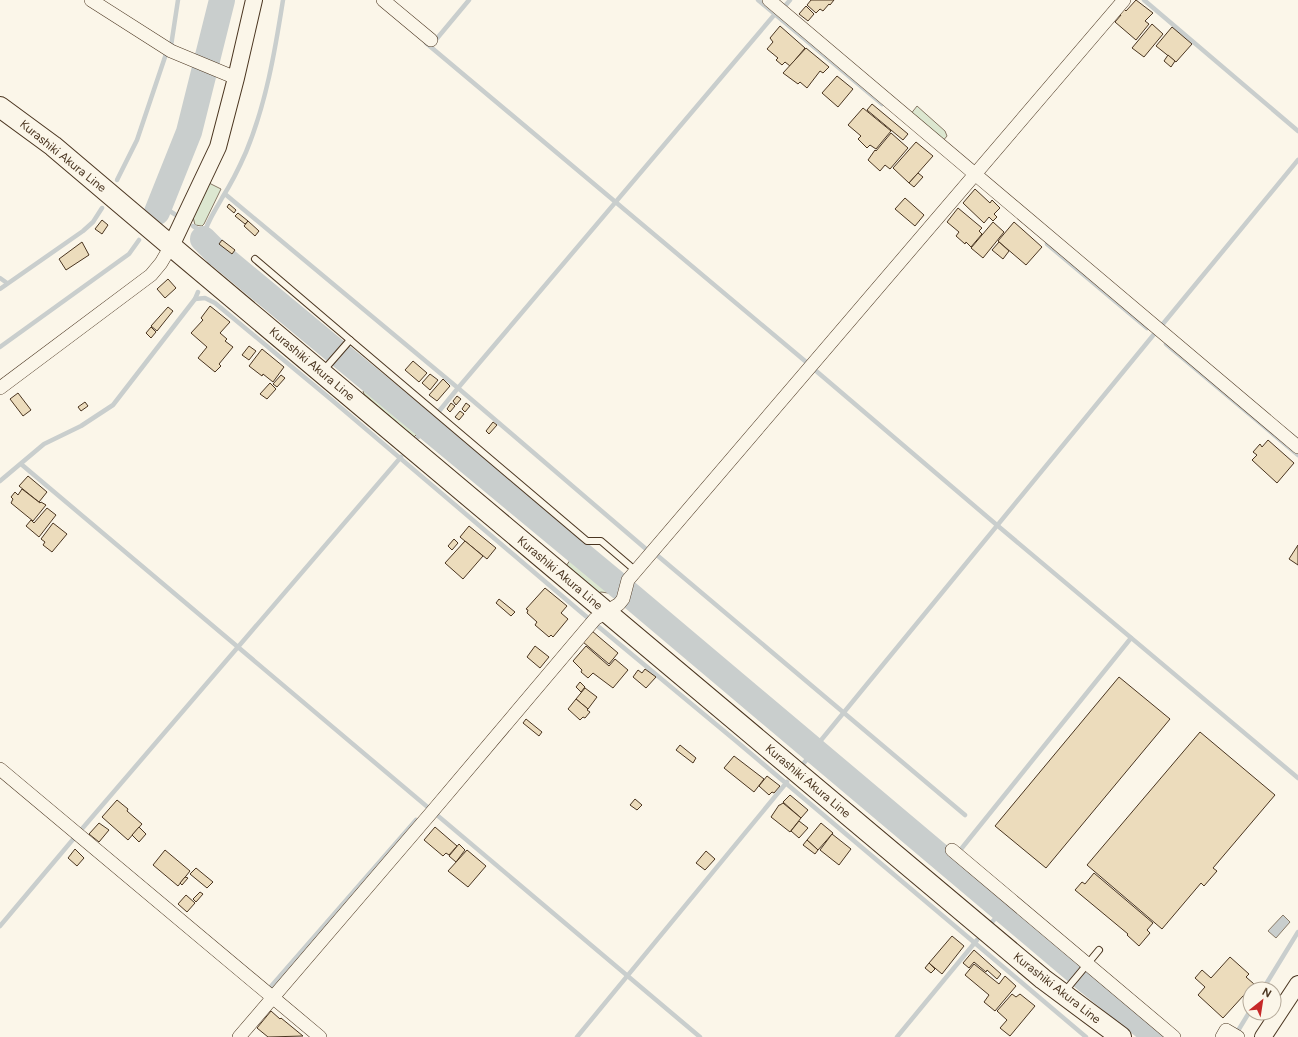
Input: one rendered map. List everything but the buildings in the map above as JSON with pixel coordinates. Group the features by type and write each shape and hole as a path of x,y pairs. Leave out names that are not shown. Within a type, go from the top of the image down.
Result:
{"main road":[{"name":"Kurashiki Akura Line","path":"0,107 53,146 171,246 328,365 597,619 1043,979 1121,1037"}],"street":[{"path":"90,0 165,47 205,66 236,78"},
{"path":"0,388 151,275 161,263 171,246 218,147 254,0"},
{"path":"383,0 431,40"},
{"path":"769,0 1298,447"},
{"path":"239,1037 269,997 434,810 597,619 619,604 623,599 628,580 1124,0"},
{"path":"0,769 269,997 320,1037"},
{"path":"955,853 1086,966 1174,1037"},
{"path":"1263,1037 1298,984"}],"lane":[{"path":"255,259 587,541 601,541 636,571"},
{"path":"328,365 350,340"},
{"path":"1063,994 1099,950"}],"green space":[{"path":"917,106 945,131 947,136 942,142 910,115"},
{"path":"209,183 221,189 204,224 202,226 195,225 193,217"},
{"path":"370,387 422,429 414,437 364,394 363,391"},
{"path":"573,556 600,578 609,587 611,592 598,593 566,566"}],"shaded area":[{"path":"1283,915 1290,922 1276,938 1268,931"}],"waterway":[{"path":"174,47 171,46 178,0"},
{"path":"157,212 189,132 222,0"},
{"path":"203,239 208,223 232,182 253,134 269,77 283,0"},
{"path":"434,42 469,0"},
{"path":"758,0 882,104"},
{"path":"785,6 790,0"},
{"path":"1144,0 1298,131"},
{"path":"418,437 775,14"},
{"path":"426,43 805,361"},
{"path":"117,180 137,140 166,54"},
{"path":"1162,325 1298,160"},
{"path":"225,194 458,388 646,549"},
{"path":"160,205 176,215"},
{"path":"0,289 83,231 93,222 102,208"},
{"path":"193,226 204,233"},
{"path":"203,239 217,253 631,596 1090,983 1157,1037"},
{"path":"0,347 129,254 139,240"},
{"path":"1047,244 1147,328"},
{"path":"208,265 217,253"},
{"path":"0,278 7,283"},
{"path":"0,481 44,444 81,426 113,405 195,299 198,292"},
{"path":"195,299 205,298 215,303 1086,1037"},
{"path":"813,750 1155,333"},
{"path":"1166,344 1298,455"},
{"path":"815,370 1298,778"},
{"path":"81,830 401,457"},
{"path":"21,464 700,1037"},
{"path":"658,556 965,815"},
{"path":"949,864 1131,638"},
{"path":"803,764 814,751"},
{"path":"577,1037 787,782"},
{"path":"267,991 416,820"},
{"path":"0,926 75,837"},
{"path":"992,922 1003,910"},
{"path":"1268,981 1298,932"},
{"path":"897,1037 977,940"},
{"path":"1236,1034 1244,1021"}]}
